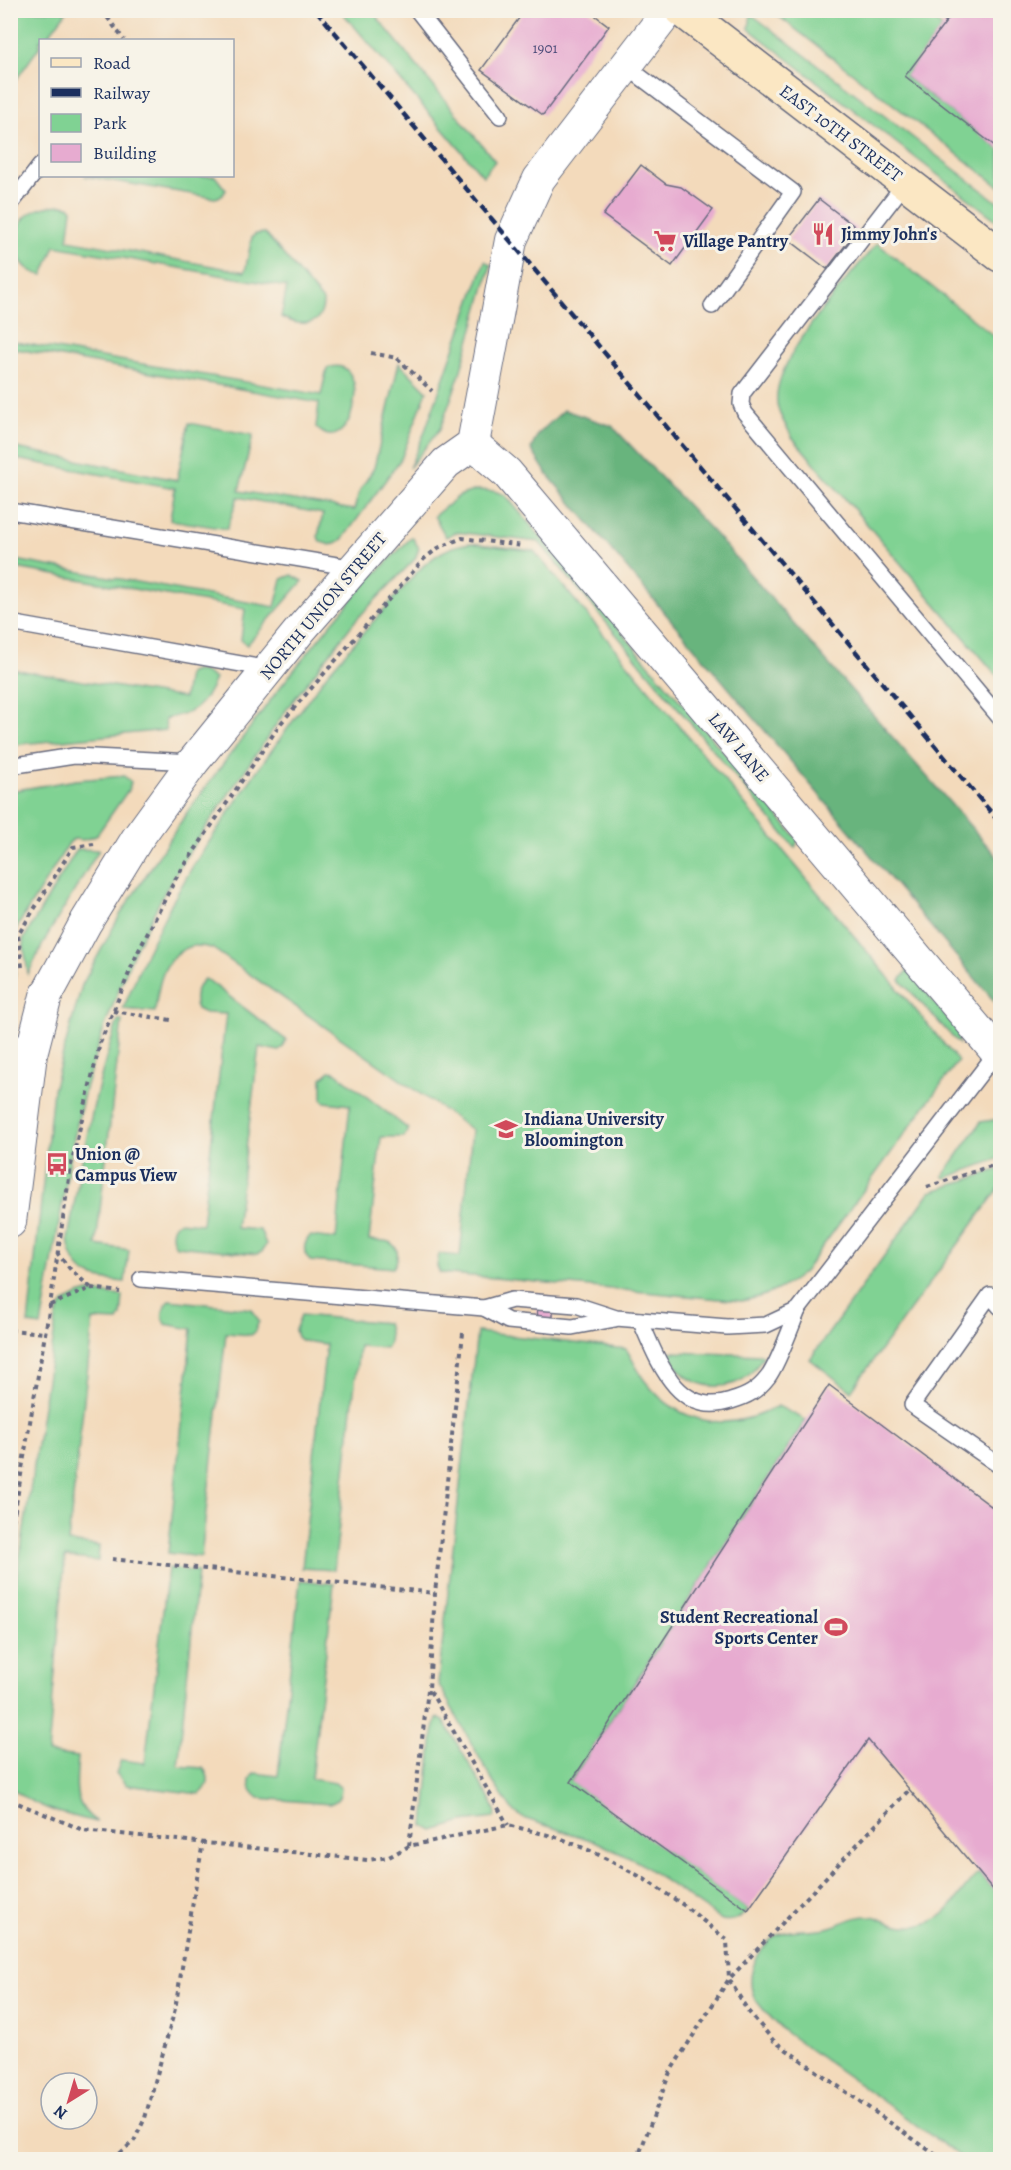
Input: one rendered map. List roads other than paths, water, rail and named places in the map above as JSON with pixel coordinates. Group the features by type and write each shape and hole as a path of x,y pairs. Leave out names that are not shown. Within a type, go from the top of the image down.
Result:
{"street":[{"path":"472,444 511,240 538,179 669,10"},
{"name":"EAST 10TH STREET","path":"682,10 1000,255"},
{"name":"NORTH UNION STREET","path":"10,1222 21,1046 86,922 137,839 193,762 268,669 446,463 472,444"},
{"name":"LAW LANE","path":"472,444 507,473 999,1054"}],"lane":[{"path":"417,10 500,116"},
{"path":"626,66 793,192 711,306"},
{"path":"10,205 39,167"},
{"path":"906,182 742,394 741,404 745,413 1000,718"},
{"path":"10,511 355,568"},
{"path":"10,623 268,669"},
{"path":"10,766 74,756 193,762"},
{"path":"640,1320 666,1376 689,1400 720,1405 749,1396 769,1376 798,1310 977,1078 999,1054"},
{"path":"141,1279 484,1308 512,1300 576,1305 616,1318 727,1327 765,1325 798,1310"},
{"path":"1000,1307 990,1295 912,1405 1000,1466"},
{"path":"484,1308 508,1321 572,1327 616,1318"}],"railway":[{"path":"316,10 1000,823"}],"place":[{"name":"Jimmy John's","path":"823,234"},
{"name":"Village Pantry","path":"665,241"},
{"name":"Indiana University Bloomington","path":"506,1129"},
{"name":"Union @ Campus View","path":"57,1164"},
{"name":"Student Recreational Sports Center","path":"836,1627"}]}
